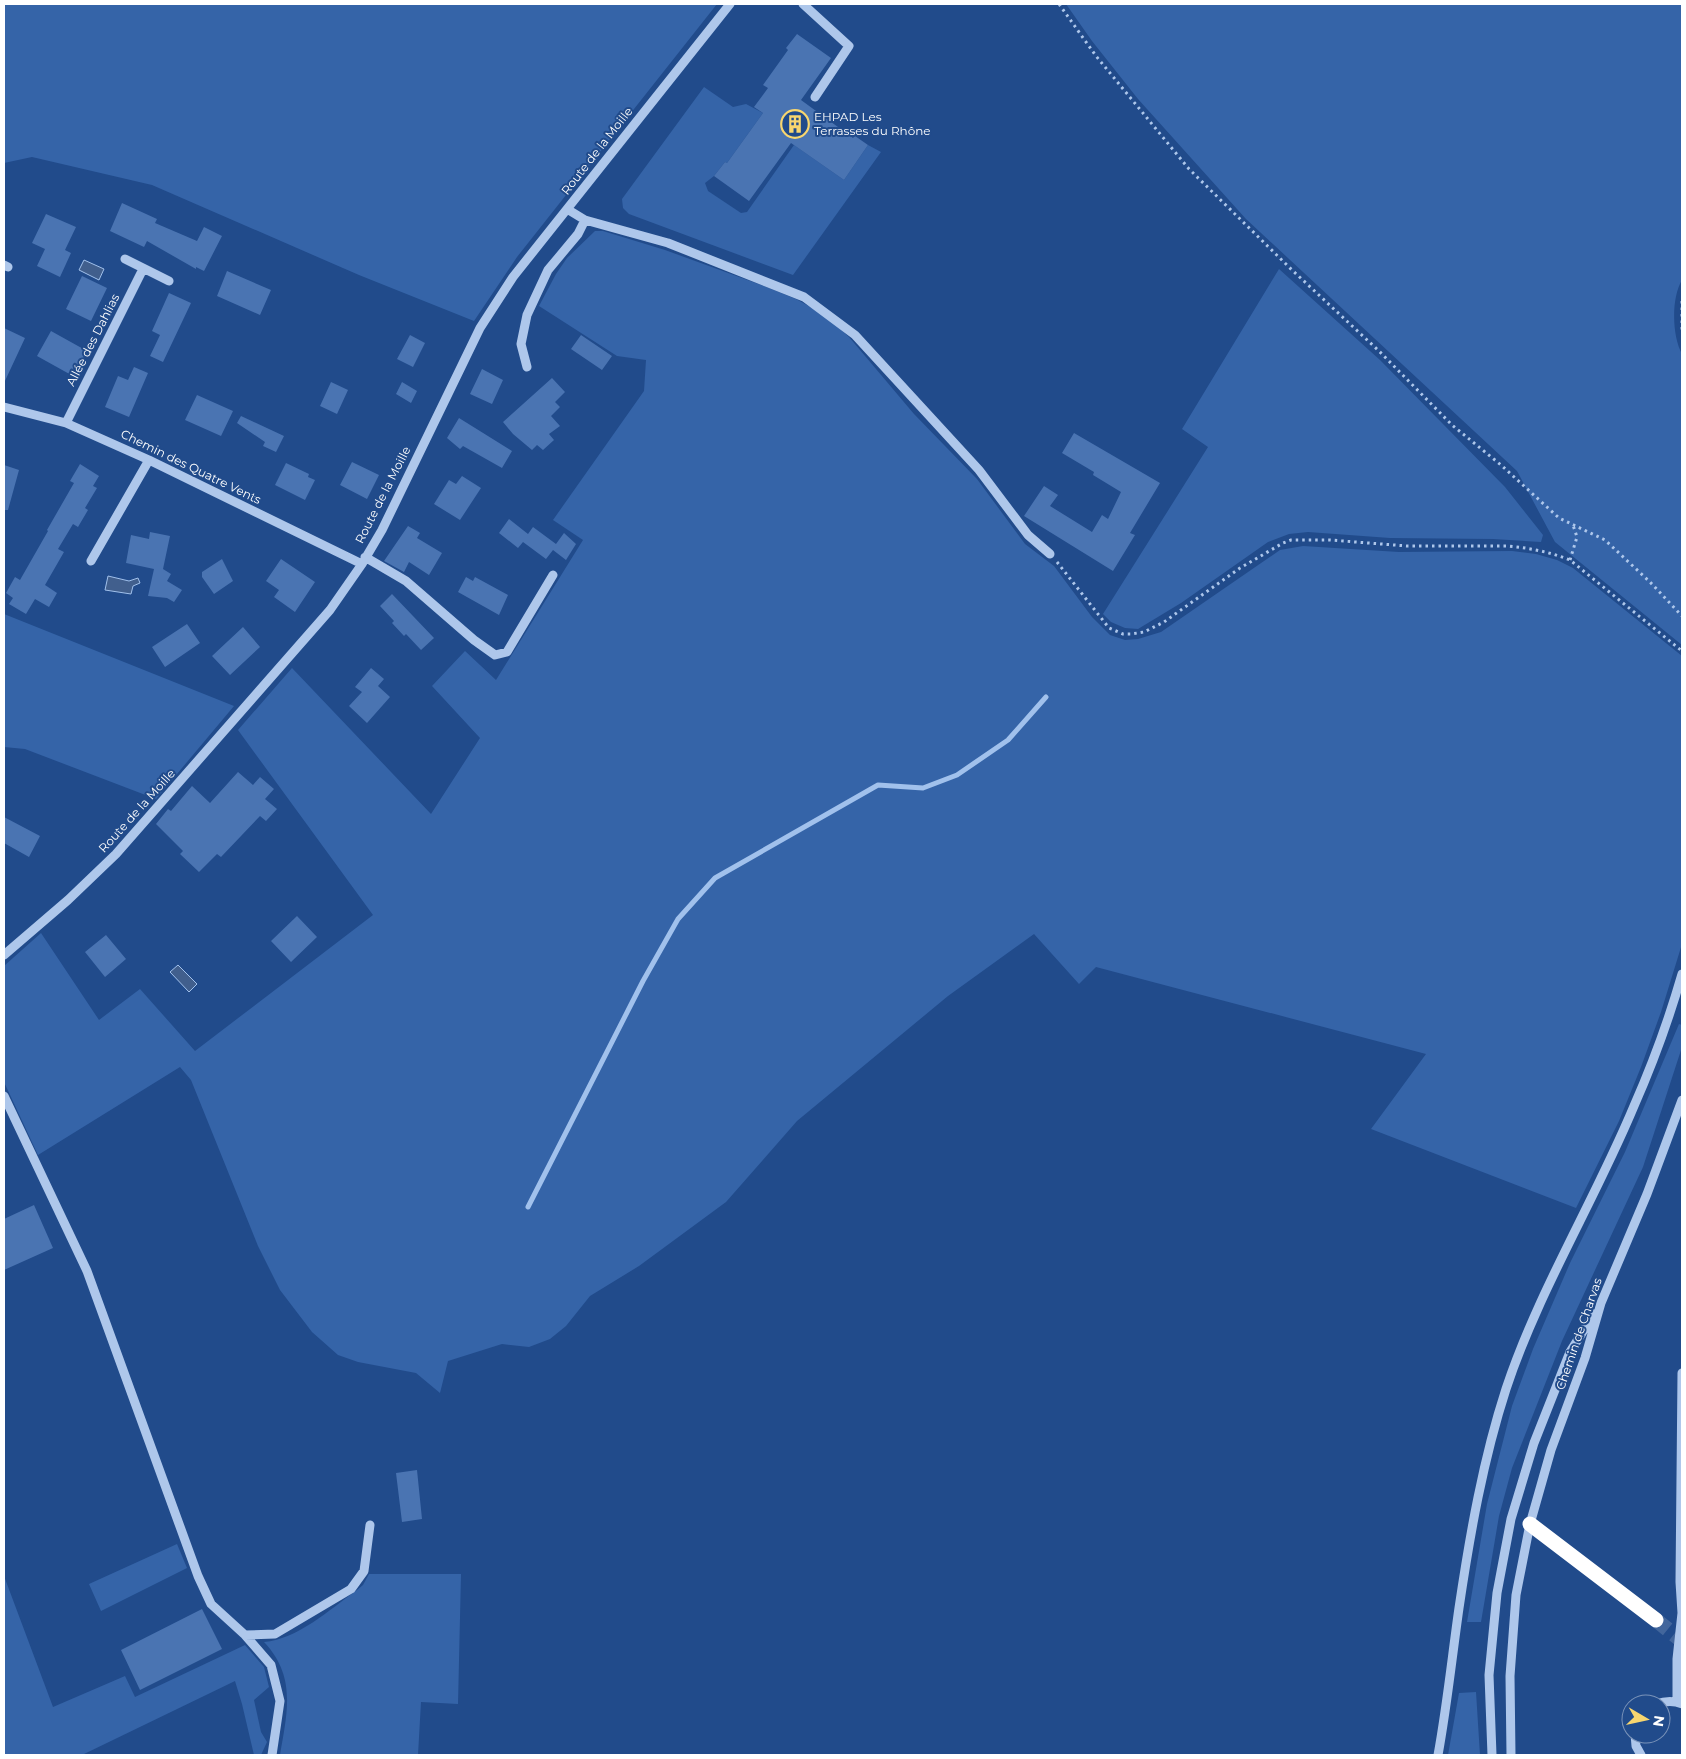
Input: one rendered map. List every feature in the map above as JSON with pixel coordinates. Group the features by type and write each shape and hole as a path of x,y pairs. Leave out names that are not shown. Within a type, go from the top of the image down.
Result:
{"highway":[{"path":"1530,1524 1656,1620"}],"street":[{"name":"Route de la Moille","path":"4,955 68,900 116,854 330,610 364,561 382,530 480,328 512,277 730,4"},
{"path":"803,4 849,46 815,97"},
{"path":"567,209 585,220 668,243 804,297 855,335 979,470 1028,536 1050,554"},
{"path":"527,367 521,344 527,315 548,270 578,234 585,220"},
{"path":"125,259 169,281"},
{"name":"Allée des Dahlias","path":"66,423 143,269"},
{"name":"Chemin des Quatre Vents","path":"4,407 66,423 406,581 474,640 495,655 507,652 553,575"},
{"path":"91,561 149,460"},
{"path":"1438,1755 1446,1713 1467,1554 1482,1476 1497,1420 1522,1344 1538,1305 1634,1107 1671,1010 1682,974"},
{"path":"4,1096 86,1272 198,1576 211,1604 245,1635 271,1664 280,1701 272,1755"},
{"name":"Chemin de Charvas","path":"1511,1755 1510,1676 1516,1595 1530,1524 1551,1450 1585,1358 1600,1303 1647,1194 1682,1100"},
{"path":"1492,1755 1489,1676 1497,1593 1511,1519 1534,1443 1566,1361 1600,1303"},
{"path":"1680,1703 1677,1659 1682,1613 1682,1373"},
{"path":"245,1635 275,1634 351,1590 364,1572 370,1525"}],"path":[{"path":"1059,4 1096,56 1190,169 1278,257 1379,351 1452,425 1501,465 1558,518 1605,540 1650,582 1682,616"},
{"path":"1682,301 1682,333"},
{"path":"1570,560 1577,537 1573,525"},
{"path":"1050,554 1109,628 1123,634 1131,634 1144,632 1164,622 1240,568 1291,540 1330,540 1407,546 1508,546 1537,550 1570,560 1682,651"}],"shaded area":[{"path":"4,4 717,4 517,257 474,321 359,275 152,185 32,157 4,163"},
{"path":"1066,4 1682,4 1682,280 1676,297 1674,317 1676,337 1682,354 1682,645 1555,542 1517,471 1246,219 1138,99 1092,41"},
{"path":"704,87 733,107 746,104 763,113 727,163 725,162 714,176 705,183 708,191 741,213 747,212 794,145 844,180 868,145 881,152 793,275 629,214 623,208 622,199"},
{"path":"595,231 603,231 665,250 764,286 796,299 825,315 849,337 914,414 977,479 1025,544 1054,566 1092,617 1110,635 1125,640 1138,639 1161,632 1280,550 1303,546 1399,552 1512,551 1536,554 1557,560 1573,568 1682,656 1682,944 1661,1012 1641,1067 1619,1121 1576,1208 1371,1129 1426,1054 1096,967 1079,984 1034,934 948,996 797,1121 726,1202 639,1266 590,1296 566,1326 550,1339 529,1347 502,1344 448,1361 440,1393 416,1373 358,1362 338,1355 312,1332 280,1290 258,1246 191,1080 180,1067 38,1155 4,1082 4,966 41,933 99,1020 140,989 195,1051 373,915 238,730 292,668 431,814 480,738 432,686 465,651 496,680 583,540 553,520 644,391 646,360 617,356 539,306 567,258"},
{"path":"84,260 104,269 99,280 79,270"},
{"path":"1279,269 1380,360 1505,487 1543,535 1541,542 1493,539 1390,538 1308,532 1289,534 1268,542 1181,603 1138,629 1125,628 1111,622 1103,614 1208,447 1182,429"},
{"path":"108,576 129,581 138,578 140,583 133,586 131,594 105,590"},
{"path":"4,614 234,706 156,799 25,749 4,747"},
{"path":"178,965 197,984 189,992 170,972"},
{"path":"1679,1024 1682,1025 1682,1047 1643,1167 1562,1341 1512,1468 1499,1516 1481,1622 1467,1622 1487,1504 1512,1406 1533,1349 1570,1263 1625,1152"},
{"path":"177,1544 187,1568 101,1611 89,1584"},
{"path":"369,1574 461,1574 458,1704 421,1702 418,1755 280,1755 287,1710 287,1696 281,1669 274,1655 264,1642 277,1640 301,1630 363,1585"},
{"path":"4,1576 53,1707 125,1676 135,1697 245,1645 264,1667 269,1687 254,1700 261,1732 267,1742 261,1755 254,1755 235,1681 82,1755 4,1755"},
{"path":"1476,1692 1480,1755 1448,1755 1459,1693"}],"building":[{"name":"EHPAD Les Terrasses du Rhône","path":"797,34 831,58 801,100 853,138 855,136 868,145 844,180 791,143 749,201 714,176 725,162 727,163 763,113 754,107 768,88 763,85"},
{"path":"122,203 157,219 155,223 197,241 204,227 222,236 204,271 196,267 196,269 147,241 144,247 110,231"},
{"path":"46,214 76,227 65,250 71,253 60,277 37,266 45,249 32,243"},
{"path":"227,271 271,290 260,315 217,296"},
{"path":"82,276 107,288 91,321 66,309"},
{"path":"169,293 191,303 163,362 150,356 160,335 152,331"},
{"path":"4,328 25,338 4,383"},
{"path":"51,331 87,351 73,376 37,356"},
{"path":"410,335 425,343 413,367 397,359"},
{"path":"581,335 612,356 602,370 571,349"},
{"path":"134,367 148,373 129,417 105,407 118,376 128,380"},
{"path":"482,369 503,380 492,404 470,394"},
{"path":"552,378 565,392 555,402 560,407 551,416 560,426 549,434 554,440 543,450 537,445 532,450 513,434 503,422"},
{"path":"331,382 348,390 337,414 320,406"},
{"path":"402,382 417,391 411,403 396,394"},
{"path":"197,395 233,411 221,436 185,420"},
{"path":"241,416 284,436 276,452 263,446 265,442 237,423"},
{"path":"459,418 512,451 502,468 463,446 460,449 447,438"},
{"path":"1074,433 1160,483 1130,533 1135,535 1113,571 1024,516 1044,486 1058,495 1050,506 1092,532 1102,515 1108,519 1121,492 1093,475 1094,472 1062,453"},
{"path":"352,462 379,475 367,499 340,485"},
{"path":"286,463 309,474 308,477 315,480 305,500 275,485"},
{"path":"80,464 99,476 93,486 97,488 85,508 88,510 78,527 73,524 58,549 64,552 45,585 57,593 49,607 35,599 26,614 9,604 13,598 6,593 15,577 20,580 74,483 70,481"},
{"path":"4,465 19,470 8,510 4,510"},
{"path":"462,476 481,488 460,520 434,504 449,480 456,484"},
{"path":"509,519 528,534 533,527 556,544 564,533 576,544 566,560 553,550 546,559 523,542 518,548 499,533"},
{"path":"408,526 420,533 417,538 442,553 429,575 409,562 404,572 384,561"},
{"path":"150,532 170,536 163,569 171,574 167,581 182,590 174,602 167,598 148,596 154,569 126,563 131,535 149,539"},
{"path":"222,559 233,581 214,594 202,577 202,572"},
{"path":"281,559 315,582 295,612 274,597 279,590 266,581"},
{"path":"466,577 473,581 475,577 508,595 499,615 458,592"},
{"path":"392,594 434,638 421,650 406,634 404,636 392,623 394,621 380,606"},
{"path":"187,624 200,643 165,667 152,647"},
{"path":"243,627 260,647 230,675 212,656"},
{"path":"371,668 384,679 378,686 390,697 367,723 349,706 362,692 355,687"},
{"path":"238,772 253,785 260,777 274,789 265,799 277,809 266,821 260,816 221,857 217,854 199,872 180,854 183,851 156,824 168,809 171,811 192,786 210,803"},
{"path":"4,817 40,836 29,857 4,843"},
{"path":"297,916 317,937 291,962 271,941"},
{"path":"106,935 126,959 105,977 85,952"},
{"path":"34,1205 53,1248 4,1270 4,1219"},
{"path":"417,1470 422,1519 402,1522 396,1473"},
{"path":"202,1609 222,1649 140,1690 121,1650"}],"waterway":[{"path":"528,1207 643,981 678,919 715,878 878,785 923,788 957,775 1008,740 1046,697"}],"tunnel":[{"path":"1656,1620 1682,1641"}],"place":[{"name":"EHPAD Les Terrasses du Rhône","path":"795,124"}]}
